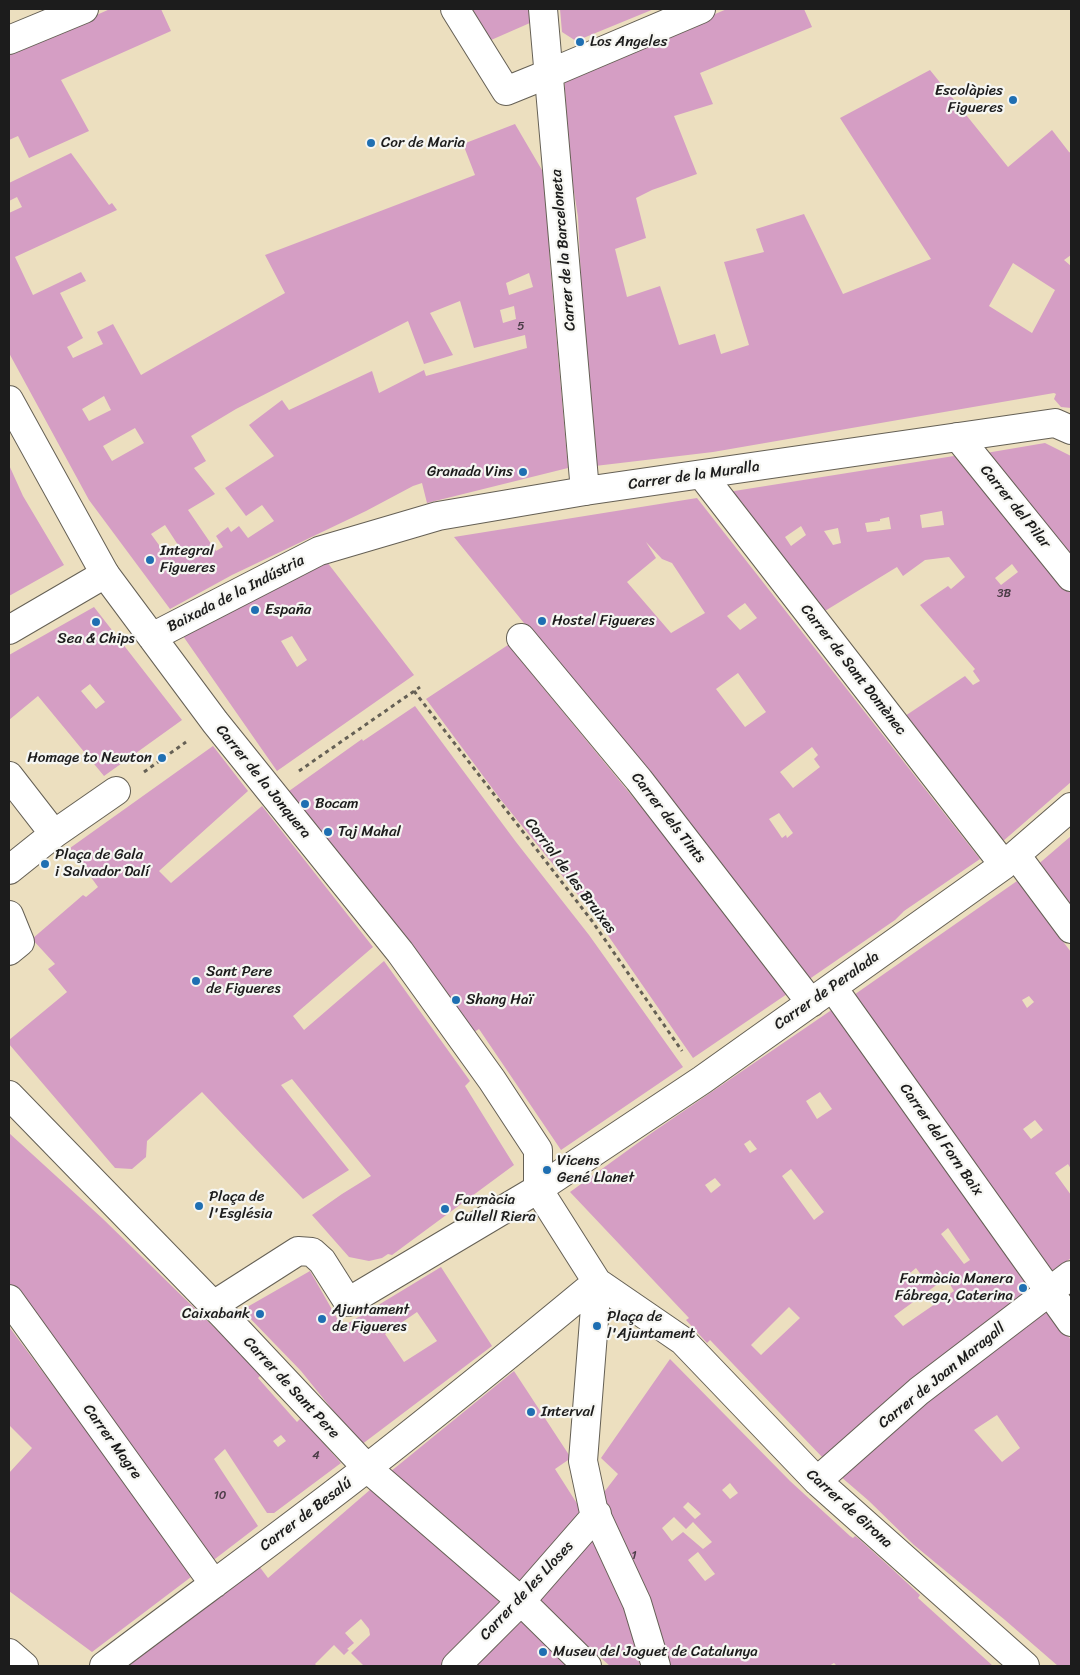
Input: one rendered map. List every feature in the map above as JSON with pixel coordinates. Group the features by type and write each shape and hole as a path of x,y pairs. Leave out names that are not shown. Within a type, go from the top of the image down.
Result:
{"street":[{"path":"9,40 84,9"},
{"path":"455,9 506,91 701,9"},
{"name":"Carrer de la Barceloneta","path":"543,9 585,491"},
{"name":"Carrer de la Jonquera","path":"9,400 105,574 215,722 400,952 492,1080 538,1150 538,1189"},
{"name":"Carrer de la Muralla","path":"319,551 438,516 585,491 1055,423 1071,430"},
{"name":"Carrer del Pilar","path":"958,437 1071,577"},
{"name":"Carrer de Sant Domènec","path":"702,475 1010,860 1071,930"},
{"name":"Baixada de la Indústria","path":"152,637 319,551"},
{"path":"9,630 105,574"},
{"name":"Carrer dels Tints","path":"521,638 822,995"},
{"path":"9,776 54,834"},
{"path":"9,870 54,834 116,791"},
{"name":"Carrer de Peralada","path":"538,1189 702,1080 822,995 1010,860 1071,807"},
{"path":"9,914 20,942 9,951"},
{"name":"Carrer del Forn Baix","path":"822,995 1071,1322"},
{"name":"Carrer de Sant Pere","path":"9,1095 367,1468 521,1601 587,1666"},
{"path":"212,1306 298,1250 312,1252 322,1260 348,1302 538,1189 597,1282 583,1461 595,1511 637,1603 656,1666"},
{"name":"Carrer de Joan Maragall","path":"817,1481 920,1391 1071,1275"},
{"name":"Carrer de Girona","path":"597,1282 683,1341 817,1481 1025,1666"},
{"name":"Carrer de Besalú","path":"104,1666 367,1468 597,1282"},
{"name":"Carrer Magre","path":"9,1299 214,1584"},
{"name":"Carrer de les Lloses","path":"456,1666 521,1601 595,1511"},
{"path":"9,1653 24,1666"}],"path":[{"path":"271,791 420,687"},
{"name":"Corriol de les Bruixes","path":"414,692 592,921 702,1080"},
{"path":"116,791 215,722"}],"building":[{"path":"110,9 161,9 171,31 61,80 89,131 29,158 18,136 9,140 9,54"},
{"path":"461,9 538,9 539,19 482,44"},
{"path":"560,9 654,9 576,41 562,32"},
{"path":"727,9 804,9 812,27 700,73 713,104 674,116 697,174 652,190 636,198 646,238 615,249 627,297 660,286 679,345 715,334 721,354 749,345 724,262 764,252 756,229 804,214 843,294 931,259 840,118 930,70 1008,167 1052,130 1071,153 1071,255 1064,260 1071,266 1071,408 1061,407 1054,399 1056,394 1054,393 713,452 595,466 584,343 578,217 571,173 564,77","holes":["1013,263 1055,290 1032,333 989,306"]},
{"path":"515,124 546,177 550,264 568,468 427,503 422,483 413,486 366,511 232,575 170,609 89,500 9,353 9,213 22,207 17,197 9,201 9,183 71,153 109,205 112,203 117,210 15,257 33,295 81,272 86,281 60,293 83,338 67,347 73,358 103,344 97,332 113,324 141,375 285,293 265,255 475,175 463,144","holes":["529,273 533,287 509,295 506,283","460,301 474,348 525,335 527,348 426,376 424,370 379,393 372,371 289,410 282,400 249,425 274,456 225,488 246,516 262,505 274,521 248,538 239,526 231,532 228,527 216,536 223,547 216,551 188,510 215,494 194,468 206,461 191,436 236,409 408,321 424,364 453,355 430,313","514,306 516,319 503,323 500,310","104,396 111,410 89,421 82,409","135,428 144,443 112,461 103,446","165,525 180,548 167,556 151,534"]},
{"path":"1045,443 1071,456 1071,557 986,453"},
{"path":"954,456 1071,593 1071,782 1002,842 902,718 965,676 973,685 980,681 973,671 975,669 920,605 948,586 951,589 965,577 949,557 925,560 903,576 897,567 820,614 728,492","holes":["942,511 944,525 922,528 920,515","889,517 891,529 867,532 865,523 880,521 880,519","801,526 806,535 791,546 785,537","838,528 841,543 833,545 824,531","1012,564 1018,572 1001,585 995,578"]},
{"path":"9,465 23,496 64,565 9,596"},
{"path":"697,498 980,859 808,980 624,746 454,537","holes":["646,542 662,559 672,563 705,613 671,633 627,582 656,558","745,603 757,618 740,630 727,616","738,673 766,712 745,727 716,689","812,747 818,755 814,759 820,767 793,788 780,772","779,813 793,833 787,838 786,835 782,838 769,819"]},
{"path":"327,562 414,675 277,771 183,636","holes":["292,636 307,660 297,667 281,641"]},
{"path":"94,607 182,720 104,776 38,696 9,720 9,655","holes":["90,684 105,702 96,709 81,691"]},
{"path":"508,645 655,824 787,994 693,1058 591,911 501,800 426,699"},
{"path":"415,706 516,842 589,935 683,1067 561,1150 479,1029 469,1035 289,791 362,739 363,741"},
{"name":"Sant Pere de Figueres","path":"213,746 248,791 159,871 171,883 262,806 373,947 293,1016 304,1030 384,961 470,1081 465,1086 514,1165 392,1255 388,1254 382,1258 369,1261 349,1257 312,1215 371,1176 292,1079 281,1085 349,1170 303,1199 202,1092 147,1141 146,1157 132,1169 115,1168 9,1044 9,1040 67,992 48,969 55,964 32,939 83,895 86,897 98,887 70,848"},
{"path":"1071,836 1071,915 1035,867"},
{"path":"1017,881 1071,952 1071,1169 1068,1164 1055,1173 1071,1195 1071,1258 1052,1272 851,997","holes":["1029,996 1034,1002 1027,1008 1022,1000","1035,1120 1043,1130 1031,1139 1023,1129"]},
{"path":"833,1009 1032,1287 823,1458 710,1340 707,1343 686,1320 689,1318 570,1192 653,1132","holes":["820,1092 832,1109 817,1119 806,1101","750,1140 757,1149 750,1153 744,1144","791,1169 824,1212 814,1220 782,1176","715,1178 721,1185 711,1193 705,1185","948,1228 970,1260 964,1264 941,1234","916,1268 925,1280 918,1285 910,1273","946,1278 954,1291 903,1326 894,1316","789,1307 800,1318 761,1355 751,1345"]},
{"path":"9,1133 102,1218 262,1374 258,1378 297,1422 301,1418 341,1463 274,1513 267,1513 225,1449 214,1459 258,1526 211,1562 44,1329 9,1284","holes":["281,1435 286,1441 278,1447 273,1441"]},
{"path":"441,1267 492,1346 361,1445 301,1371 242,1310 310,1271 342,1327","holes":["417,1312 437,1341 404,1362 385,1334"]},
{"path":"1047,1308 1071,1340 1071,1666 1058,1666 914,1545 840,1476 911,1414","holes":["997,1415 1020,1448 1002,1462 974,1430"]},
{"path":"10,1328 95,1442 191,1577 92,1652 9,1591 9,1473 32,1448 9,1425"},
{"path":"670,1359 790,1481 850,1536 853,1538 855,1536 859,1539 890,1567 920,1595 918,1598 993,1666 837,1666 834,1663 829,1666 663,1666 598,1500 618,1474 601,1458","holes":["730,1483 738,1493 730,1499 722,1490","688,1502 701,1514 695,1519 683,1507","674,1517 686,1529 693,1522 712,1542 703,1549 683,1532 672,1541 662,1528","698,1552 715,1574 705,1581 688,1560"]},
{"path":"514,1371 571,1458 555,1469 583,1513 523,1589 390,1472"},
{"path":"371,1489 503,1604 442,1666 364,1666 351,1653 370,1635 369,1629 361,1619 345,1633 354,1643 347,1649 349,1650 344,1655 334,1645 315,1664 317,1666 122,1666 256,1562 268,1578"},
{"path":"592,1532 618,1588 646,1666 610,1666 533,1598"},
{"path":"520,1617 570,1666 474,1666"}],"place":[{"name":"Los Angeles","path":"580,42"},
{"name":"Escolàpies Figueres","path":"1013,100"},
{"name":"Cor de Maria","path":"371,143"},
{"name":"Granada Vins","path":"523,472"},
{"name":"Integral Figueres","path":"150,560"},
{"name":"España","path":"255,610"},
{"name":"Hostel Figueres","path":"542,621"},
{"name":"Sea & Chips","path":"96,622"},
{"name":"Homage to Newton","path":"162,758"},
{"name":"Bocam","path":"305,804"},
{"name":"Taj Mahal","path":"328,832"},
{"name":"Plaça de Gala i Salvador Dalí","path":"45,864"},
{"name":"Sant Pere de Figueres","path":"196,981"},
{"name":"Shang Haï","path":"456,1000"},
{"name":"Vicens Gené Llanet","path":"547,1170"},
{"name":"Plaça de l'Església","path":"199,1206"},
{"name":"Farmàcia Cullell Riera","path":"445,1209"},
{"name":"Farmàcia Manera Fábrega, Caterina","path":"1023,1288"},
{"name":"Caixabank","path":"260,1314"},
{"name":"Ajuntament de Figueres","path":"322,1319"},
{"name":"Plaça de l'Ajuntament","path":"597,1326"},
{"name":"Interval","path":"531,1412"},
{"name":"Museu del Joguet de Catalunya","path":"543,1652"}]}
